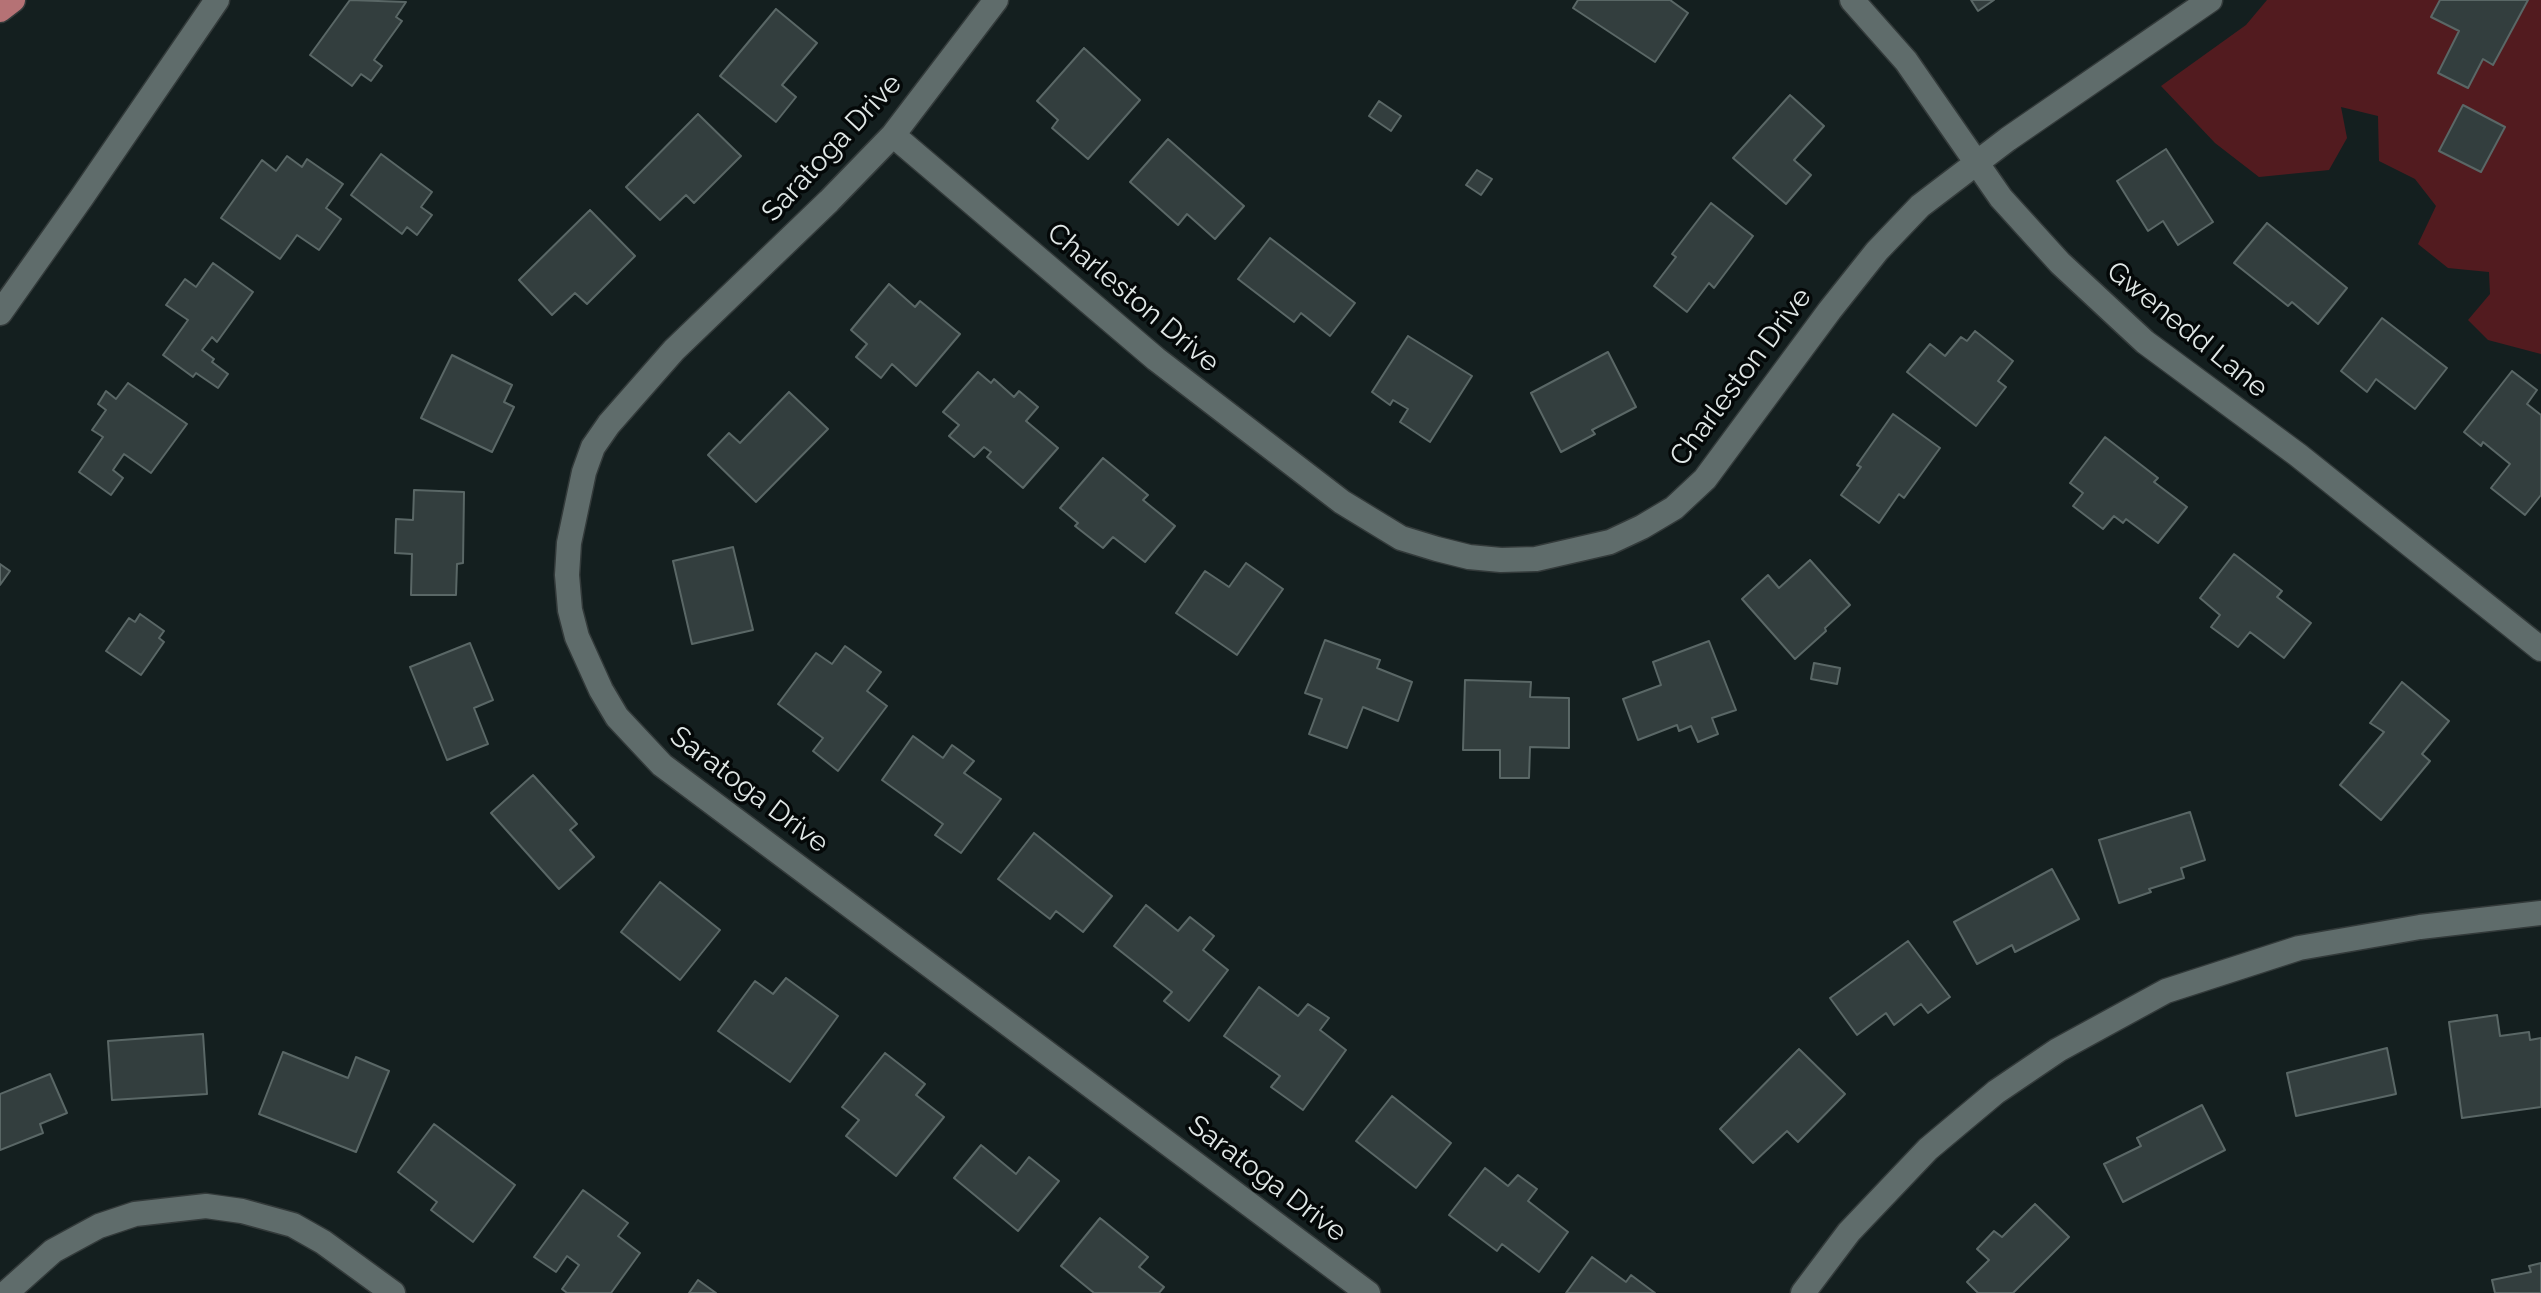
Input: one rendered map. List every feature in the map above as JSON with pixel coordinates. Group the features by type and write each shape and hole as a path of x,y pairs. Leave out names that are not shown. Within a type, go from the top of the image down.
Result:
{"main road":[{"path":"0,10 13,0"}],"street":[{"path":"0,313 217,0"},
{"name":"Saratoga Drive","path":"996,0 893,135 674,350 609,424 593,447 584,472 569,543 567,575 570,610 577,637 617,717 662,765 1368,1293"},
{"name":"Gwenedd Lane","path":"1852,0 1906,61 2001,198 2060,263 2145,342 2298,455 2541,649"},
{"name":"Charleston Drive","path":"893,135 1156,359 1342,502 1401,538 1469,557 1536,559 1610,542 1674,508 1705,479 1830,310 1877,251 1920,206 1976,163 2210,0"},
{"path":"1803,1293 1849,1232 1918,1159 1984,1101 2058,1050 2166,991 2299,948 2420,927 2541,913"},
{"path":"6,1293 53,1251 99,1226 135,1214 206,1206 242,1211 293,1225 323,1242 393,1293"}],"shaded area":[{"path":"2267,0 2541,0 2541,354 2488,340 2468,320 2490,294 2489,272 2448,268 2418,244 2436,206 2415,179 2379,161 2378,116 2341,107 2347,138 2329,170 2259,177 2215,143 2161,86 2246,25"}],"building":[{"path":"350,0 406,2 396,17 402,21 374,60 382,66 371,81 361,74 352,86 310,55"},
{"path":"1578,0 1670,0 1688,13 1655,62 1573,8"},
{"path":"1971,0 1994,0 1978,11"},
{"path":"2440,0 2528,0 2493,65 2483,59 2468,88 2438,73 2459,31 2431,17"},
{"path":"776,9 817,43 782,85 796,97 776,122 720,76"},
{"path":"1084,48 1140,100 1088,159 1052,128 1058,120 1037,101"},
{"path":"1790,95 1824,126 1794,160 1811,175 1786,204 1733,158"},
{"path":"1379,101 1401,116 1391,131 1369,116"},
{"path":"2463,105 2505,127 2481,172 2439,151"},
{"path":"698,114 741,156 694,203 686,195 660,220 626,187"},
{"path":"1168,139 1244,206 1215,239 1187,214 1178,225 1130,182"},
{"path":"2166,149 2213,222 2178,245 2163,221 2148,231 2117,181"},
{"path":"381,154 432,192 421,207 432,215 417,235 407,227 402,234 351,195"},
{"path":"287,156 302,167 307,159 343,184 326,208 341,219 319,250 297,235 280,259 221,218 262,160 276,171"},
{"path":"1477,170 1492,179 1481,195 1466,185"},
{"path":"1711,203 1753,236 1714,288 1709,283 1687,312 1654,286 1676,257 1672,254"},
{"path":"590,210 635,256 587,304 575,293 552,315 519,280"},
{"path":"2267,223 2347,288 2318,324 2292,302 2288,306 2234,263"},
{"path":"1270,238 1355,303 1330,336 1301,313 1294,322 1238,279"},
{"path":"213,263 253,292 217,342 212,337 202,350 228,374 218,388 196,373 193,377 163,355 188,320 166,305 185,279 196,287"},
{"path":"889,284 915,307 920,301 960,334 916,386 892,364 881,378 856,357 867,344 851,330"},
{"path":"2382,318 2447,368 2415,409 2376,379 2367,392 2341,371"},
{"path":"1975,331 2013,361 1998,381 2006,387 1976,426 1907,372 1930,344 1945,356 1961,337 1967,341"},
{"path":"1408,336 1472,376 1430,442 1400,422 1408,409 1393,400 1390,405 1372,392"},
{"path":"1608,352 1636,407 1592,430 1595,434 1561,452 1531,393"},
{"path":"452,355 512,385 504,402 514,407 492,452 421,418"},
{"path":"2512,371 2537,390 2527,404 2541,415 2541,495 2525,515 2491,488 2510,464 2483,442 2481,446 2464,432"},
{"path":"978,372 991,383 994,379 1014,397 1019,391 1038,407 1026,421 1058,448 1023,488 987,457 991,452 984,447 974,457 949,436 959,425 943,412"},
{"path":"128,383 187,424 151,473 124,454 113,470 123,478 111,495 79,472 103,437 92,430 106,410 98,404 106,391 116,399"},
{"path":"789,392 828,429 756,502 708,455 729,433 740,443"},
{"path":"1893,414 1940,448 1904,498 1899,494 1879,523 1841,495 1861,467 1857,465"},
{"path":"2105,437 2158,478 2154,482 2187,507 2158,543 2126,519 2123,523 2114,516 2103,529 2073,506 2083,493 2070,483"},
{"path":"1103,458 1148,495 1143,500 1175,526 1145,562 1113,537 1103,548 1075,526 1078,523 1060,508"},
{"path":"414,490 464,492 463,563 457,564 456,595 411,595 412,554 395,553 396,519 413,520"},
{"path":"733,547 753,630 692,644 673,561"},
{"path":"2234,554 2282,591 2277,597 2311,623 2284,658 2250,632 2238,647 2211,627 2220,615 2200,598"},
{"path":"1810,560 1850,605 1795,659 1742,599 1768,575 1779,588"},
{"path":"1246,563 1283,589 1237,655 1176,613 1205,571 1229,587"},
{"path":"0,564 10,571 0,585"},
{"path":"140,614 164,631 159,638 164,642 141,675 106,651 129,618 135,622"},
{"path":"1325,640 1380,660 1377,668 1412,682 1398,721 1363,707 1347,748 1309,734 1322,699 1305,693"},
{"path":"1709,641 1736,710 1712,718 1718,734 1698,742 1691,726 1679,731 1677,725 1638,740 1623,699 1661,685 1653,662"},
{"path":"470,643 493,700 474,708 488,744 447,760 410,667"},
{"path":"845,646 881,672 867,691 887,706 838,771 813,751 823,738 778,704 816,653 832,664"},
{"path":"1814,663 1840,668 1837,684 1811,679"},
{"path":"1465,680 1531,682 1530,697 1569,698 1569,748 1530,747 1529,778 1500,778 1500,750 1463,750"},
{"path":"2402,682 2449,721 2422,754 2430,761 2381,820 2340,785 2384,732 2370,723"},
{"path":"913,736 943,758 952,745 974,761 964,773 1001,799 961,853 935,835 943,824 882,780"},
{"path":"533,775 577,824 570,830 594,857 559,889 491,813"},
{"path":"2190,812 2205,860 2181,868 2184,878 2119,903 2099,840"},
{"path":"1034,833 1112,896 1083,932 1056,911 1050,919 998,879"},
{"path":"2052,869 2079,919 2015,952 2012,945 1977,964 1954,922"},
{"path":"660,882 720,930 680,980 621,932"},
{"path":"1146,905 1178,931 1190,917 1214,936 1203,950 1228,970 1189,1021 1164,1001 1172,992 1114,946"},
{"path":"1908,941 1950,997 1928,1013 1921,1004 1894,1025 1886,1013 1857,1035 1830,998"},
{"path":"786,978 838,1016 790,1082 718,1031 755,981 773,994"},
{"path":"1259,987 1298,1016 1308,1004 1329,1018 1320,1030 1346,1050 1303,1110 1271,1087 1280,1076 1224,1036"},
{"path":"2497,1015 2500,1036 2529,1032 2530,1040 2541,1038 2541,1107 2462,1118 2449,1022"},
{"path":"203,1034 207,1094 112,1100 108,1041"},
{"path":"2387,1048 2396,1094 2296,1116 2287,1073"},
{"path":"1799,1049 1845,1094 1798,1142 1787,1131 1753,1163 1720,1129"},
{"path":"283,1052 348,1078 356,1057 389,1071 356,1152 259,1114"},
{"path":"885,1053 925,1084 916,1095 944,1117 896,1176 846,1136 859,1120 842,1107"},
{"path":"50,1074 67,1113 40,1124 43,1133 0,1150 0,1094"},
{"path":"1392,1096 1451,1143 1416,1188 1356,1141"},
{"path":"2202,1105 2225,1150 2123,1202 2104,1164 2141,1146 2137,1138"},
{"path":"434,1124 515,1185 473,1242 431,1210 437,1202 398,1172"},
{"path":"981,1145 1016,1174 1029,1157 1059,1181 1018,1231 954,1178"},
{"path":"1485,1168 1508,1186 1518,1175 1537,1189 1528,1201 1568,1232 1539,1272 1502,1244 1497,1251 1449,1215"},
{"path":"583,1190 628,1223 618,1236 640,1253 611,1293 567,1293 562,1289 579,1265 567,1256 556,1272 534,1257"},
{"path":"2035,1204 2069,1237 2013,1293 1978,1293 1967,1282 1989,1260 1977,1249 1994,1231 2002,1237"},
{"path":"1100,1218 1148,1257 1139,1267 1164,1287 1159,1293 1094,1293 1061,1266"},
{"path":"1592,1257 1626,1282 1631,1275 1655,1293 1566,1293"},
{"path":"2541,1263 2541,1293 2495,1293 2492,1280 2531,1272 2529,1266"},
{"path":"698,1280 716,1293 689,1293"}]}
